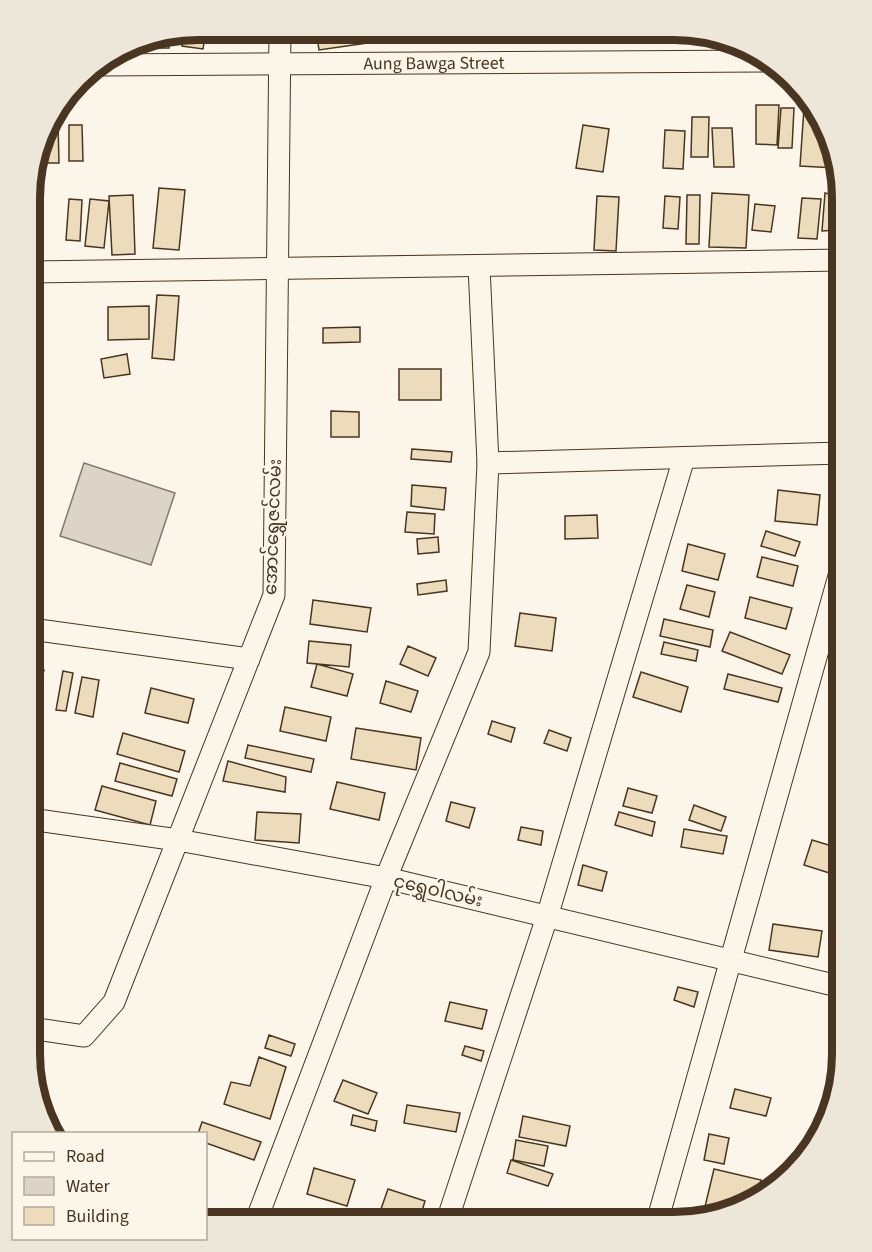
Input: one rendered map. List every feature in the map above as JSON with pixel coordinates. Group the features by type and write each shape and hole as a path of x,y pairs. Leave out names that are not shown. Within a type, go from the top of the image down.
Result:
{"street":[{"name":"အောင်ရွှေဇင်လမ်း","path":"41,1030 84,1036 114,1002 274,595 280,41"},
{"name":"Aung Bawga Street","path":"115,65 752,62"},
{"path":"41,272 832,260"},
{"path":"259,1212 387,878 478,652 488,463 479,266"},
{"path":"488,463 832,453"},
{"path":"450,1212 547,917 684,458"},
{"path":"660,1212 832,602"},
{"path":"41,630 249,659"},
{"name":"ငုရွှေဝါလမ်း","path":"41,821 178,840 387,878 831,984"}],"water":[{"path":"84,463 175,493 151,565 60,536"}],"building":[{"path":"204,41 203,49 182,46 183,42"},
{"path":"318,41 381,41 319,50"},
{"path":"169,44 169,48 152,48"},
{"path":"756,105 779,105 777,145 756,144"},
{"path":"781,108 794,108 792,148 778,148"},
{"path":"804,110 823,148 828,168 800,166"},
{"path":"692,117 709,117 708,157 691,157"},
{"path":"69,125 82,125 83,161 69,161"},
{"path":"583,125 609,129 603,172 576,168"},
{"path":"58,128 59,163 45,163"},
{"path":"712,128 732,128 734,167 714,167"},
{"path":"665,130 685,131 683,169 663,168"},
{"path":"159,188 185,190 179,250 153,248"},
{"path":"712,193 749,195 746,248 709,247"},
{"path":"825,193 832,194 832,230 822,231"},
{"path":"133,195 135,254 112,255 109,196"},
{"path":"687,195 700,195 699,244 686,244"},
{"path":"597,196 619,197 616,251 594,250"},
{"path":"665,196 680,197 678,229 663,228"},
{"path":"802,198 821,199 817,239 798,238"},
{"path":"69,199 82,200 80,241 66,240"},
{"path":"90,199 109,201 104,248 85,246"},
{"path":"755,204 775,206 771,232 752,230"},
{"path":"157,295 179,296 174,360 152,358"},
{"path":"149,306 149,339 108,340 108,307"},
{"path":"360,327 360,342 323,343 323,328"},
{"path":"127,354 130,374 104,378 101,359"},
{"path":"399,369 441,369 441,400 399,400"},
{"path":"331,411 359,412 359,437 331,437"},
{"path":"412,449 452,452 451,462 411,459"},
{"path":"412,485 446,488 444,510 411,506"},
{"path":"778,490 820,495 817,525 775,521"},
{"path":"407,512 435,514 434,534 405,532"},
{"path":"597,515 598,538 565,539 565,516"},
{"path":"766,531 800,542 795,556 761,546"},
{"path":"438,537 439,552 418,554 417,539"},
{"path":"688,544 725,554 718,580 682,571"},
{"path":"762,557 798,566 793,586 757,577"},
{"path":"446,580 447,591 418,595 417,584"},
{"path":"687,585 715,592 709,617 680,609"},
{"path":"750,597 792,608 786,629 745,618"},
{"path":"313,600 371,608 367,632 310,624"},
{"path":"520,613 556,618 552,651 515,646"},
{"path":"664,619 713,630 710,647 660,636"},
{"path":"730,632 790,655 782,674 722,651"},
{"path":"309,641 351,645 349,667 307,663"},
{"path":"664,642 698,650 696,661 661,654"},
{"path":"408,646 436,658 428,676 400,664"},
{"path":"317,664 353,674 347,696 311,687"},
{"path":"63,671 73,673 66,711 56,710"},
{"path":"641,672 688,687 681,712 633,697"},
{"path":"728,674 782,688 778,702 724,689"},
{"path":"82,677 99,680 93,717 75,713"},
{"path":"386,681 418,691 411,712 380,703"},
{"path":"151,688 194,699 188,723 145,713"},
{"path":"285,707 331,717 326,741 280,731"},
{"path":"492,721 515,728 511,742 488,734"},
{"path":"356,728 421,738 416,770 351,759"},
{"path":"549,730 571,738 567,751 544,743"},
{"path":"123,733 185,751 179,772 117,754"},
{"path":"248,745 314,759 311,772 245,758"},
{"path":"228,761 286,777 285,792 223,781"},
{"path":"120,763 177,779 172,796 115,781"},
{"path":"337,782 385,793 379,820 330,809"},
{"path":"102,786 156,801 150,825 95,810"},
{"path":"628,788 657,796 652,813 623,806"},
{"path":"451,802 475,808 469,828 446,821"},
{"path":"694,805 726,817 721,831 689,820"},
{"path":"257,812 301,814 299,843 255,840"},
{"path":"619,812 655,822 652,836 615,825"},
{"path":"521,827 543,831 541,845 518,840"},
{"path":"684,829 727,836 723,854 681,847"},
{"path":"812,840 831,846 831,874 804,865"},
{"path":"583,865 607,872 602,891 578,885"},
{"path":"773,924 822,931 818,957 769,950"},
{"path":"678,987 698,992 694,1007 674,1000"},
{"path":"450,1002 487,1010 482,1029 445,1021"},
{"path":"269,1035 295,1044 291,1056 265,1048"},
{"path":"465,1046 484,1051 481,1061 462,1055"},
{"path":"259,1057 286,1067 270,1119 224,1104 231,1082 250,1086"},
{"path":"343,1080 377,1093 368,1114 334,1101"},
{"path":"735,1089 771,1098 766,1116 730,1108"},
{"path":"407,1105 460,1113 456,1132 404,1123"},
{"path":"353,1115 377,1121 375,1131 351,1125"},
{"path":"523,1116 570,1126 566,1146 519,1137"},
{"path":"202,1122 261,1142 254,1160 207,1143 207,1132 199,1132"},
{"path":"709,1134 729,1138 724,1164 704,1160"},
{"path":"516,1140 548,1146 544,1166 513,1160"},
{"path":"511,1160 553,1174 548,1186 507,1173"},
{"path":"314,1168 355,1180 347,1206 307,1194"},
{"path":"714,1169 761,1180 760,1186 743,1195 705,1208"},
{"path":"388,1189 425,1201 422,1212 390,1212 381,1209"}]}
